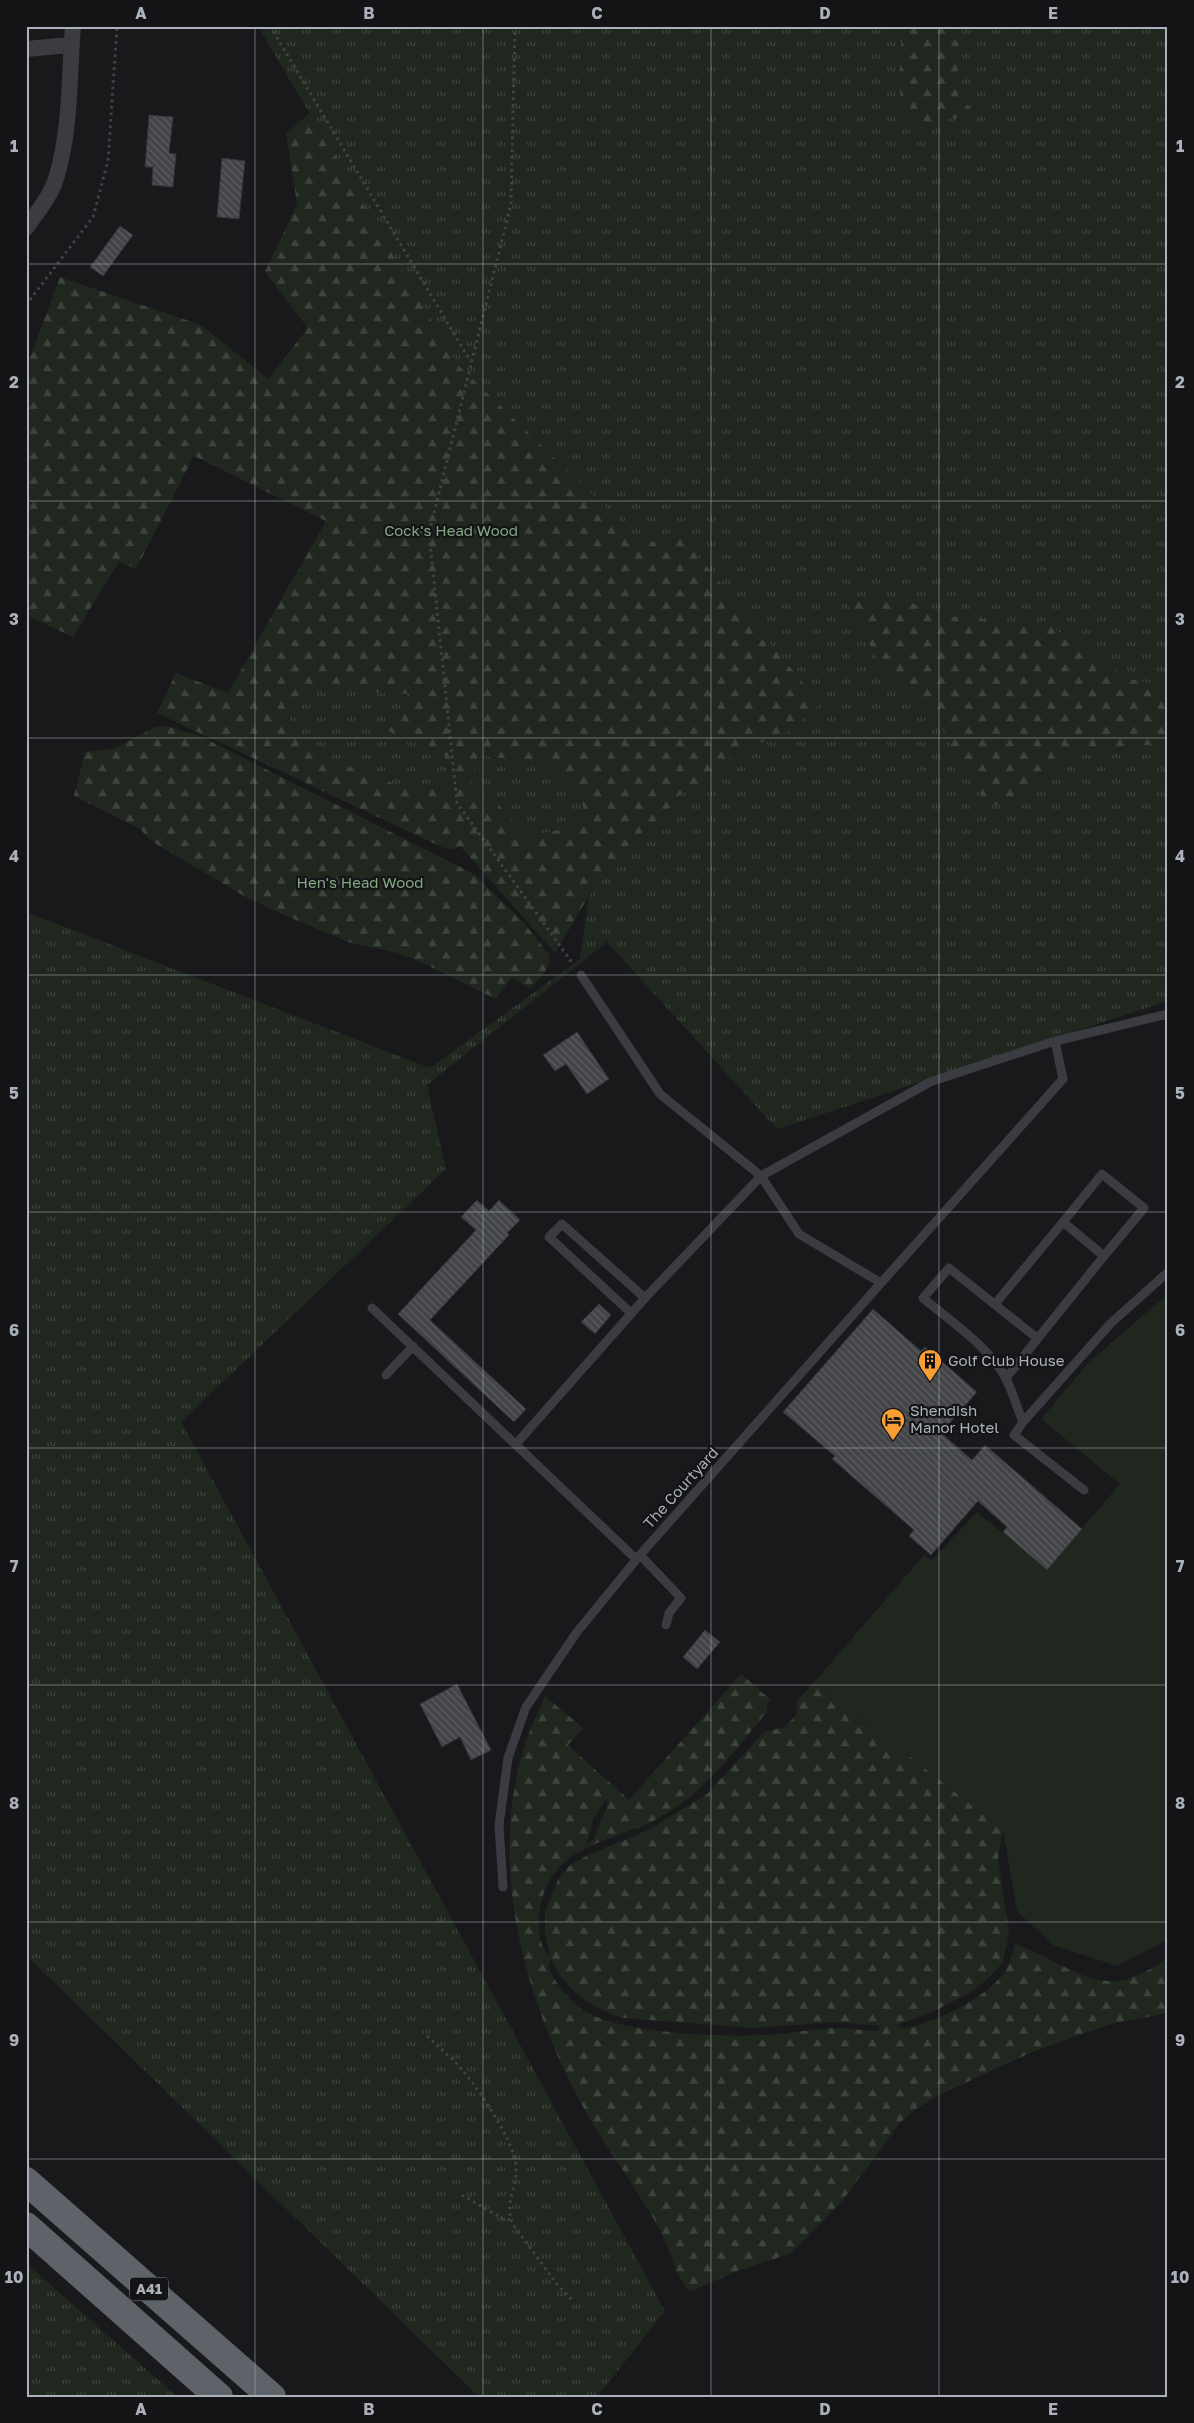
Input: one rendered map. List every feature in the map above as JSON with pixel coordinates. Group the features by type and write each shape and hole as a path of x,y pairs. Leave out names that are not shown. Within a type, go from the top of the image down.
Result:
{"highway":[{"name":"A41","path":"26,2180 272,2397"},
{"name":"A41","path":"26,2226 219,2397"}],"street":[{"path":"26,228 45,201 57,177 68,105 72,26"},
{"path":"26,49 71,45"}],"lane":[{"path":"581,975 660,1094 761,1176 799,1234 881,1283"},
{"path":"516,1444 631,1313 761,1176 930,1082 1055,1040 1168,1016"},
{"name":"The Courtyard","path":"503,1888 499,1825 508,1758 526,1707 578,1632 638,1557 1063,1079 1055,1040"},
{"path":"995,1304 1102,1174 1144,1208 1006,1378"},
{"path":"1063,1222 1104,1256"},
{"path":"631,1313 550,1237 562,1224 645,1298"},
{"path":"1023,1422 1006,1378 981,1347 923,1298 949,1268 1037,1338"},
{"path":"1084,1490 1014,1435 1023,1422 1111,1324 1168,1272"},
{"path":"372,1308 681,1598 669,1613 666,1626"},
{"path":"386,1375 413,1346"}],"path":[{"path":"26,305 93,217 108,161 117,26"},
{"path":"270,26 472,362"},
{"path":"515,26 511,204 429,533 457,803 581,975"},
{"path":"427,2036 457,2064 497,2119 512,2150 516,2168 509,2213 511,2220 556,2284 572,2300"},
{"path":"462,2195 503,2219 511,2220"}],"green space":[{"path":"258,26 1168,26 1168,1001 777,1129 607,942 427,1085 446,1169 181,1422 665,2311 597,2397 479,2397 26,1955 26,912 430,1068 580,959 589,896 635,838 658,820 681,793 714,781 731,754 790,731 643,543 456,363"},
{"path":"895,26 959,26 958,96 977,115 906,126 899,87 901,43"},
{"name":"Cock's Head Wood","path":"310,113 456,363 643,543 683,538 820,703 790,731 731,754 714,781 681,793 658,820 635,838 589,896 555,953 460,846 446,849 157,713 176,673 228,693 326,521 194,456 136,569 119,561 73,637 26,615 26,368 60,277 201,325 268,379 308,328 265,272 297,204 286,133","holes":["317,688 410,694 386,730 444,754 452,789 403,787 344,765 306,742 286,713","478,755 539,763 576,784 588,823 527,837 501,807 470,787"]},
{"path":"844,597 909,601 934,615 1047,624 1130,679 1168,687 1168,754 1148,745 1076,749 1019,806 987,804 932,712 883,670"},
{"path":"317,688 411,694 386,730 444,754 453,789 403,787 344,765 306,742 286,713"},
{"name":"Hen's Head Wood","path":"167,726 200,736 474,874 524,923 548,953 550,962 545,972 530,989 512,977 496,999 421,962 398,953 348,942 244,896 151,841 140,829 74,796 85,752 115,748 156,727"},
{"path":"478,755 539,763 576,784 588,823 527,837 501,807 469,787"},
{"path":"1168,1294 1168,1937 1165,1941 1117,1966 1053,1945 1017,1911 1003,1830 815,1681 924,1555 932,1560 977,1512 1047,1569 1120,1484 1041,1419 1089,1362"},
{"path":"741,1674 771,1700 767,1705 767,1712 721,1768 690,1797 651,1822 592,1845 563,1864 552,1877 544,1894 539,1915 540,1938 546,1953 550,1957 545,1933 545,1912 558,1880 569,1866 588,1855 644,1832 706,1795 764,1732 785,1727 796,1715 797,1701 815,1681 1003,1830 998,1859 1009,1931 1003,1962 991,1976 970,1993 928,2014 896,2025 904,2029 930,2021 958,2008 984,1992 1006,1970 1015,1944 1090,1978 1106,1981 1125,1980 1145,1972 1168,1957 1168,2013 1115,2023 1062,2041 1030,2053 937,2096 913,2111 900,2123 842,2201 792,2253 740,2270 690,2291 678,2275 668,2247 655,2221 591,2120 557,2055 529,1977 519,1936 512,1894 509,1853 511,1811 523,1751 545,1696 583,1728 568,1745 629,1800","holes":["606,1799 608,1804 594,1838 586,1846 594,1817","551,1959 564,1980 580,1997 590,2004 624,2018 753,2028 838,2022 881,2026 876,2031 829,2028 747,2035 674,2032 624,2025 586,2012 574,2003 559,1986 551,1973 548,1966"]},
{"path":"26,2263 172,2392 176,2397 26,2397"}],"building":[{"path":"149,115 173,117 169,153 176,154 173,187 152,185 153,167 145,167"},
{"path":"222,158 245,161 239,219 217,217"},
{"path":"120,226 133,235 103,276 90,267"},
{"path":"577,1032 609,1079 587,1094 566,1064 555,1071 543,1055"},
{"path":"477,1200 489,1211 499,1200 520,1220 507,1233 509,1235 430,1320 526,1409 514,1422 398,1314 476,1230 461,1217"},
{"path":"599,1304 611,1315 595,1334 581,1322"},
{"name":"Shendish Manor Hotel","path":"873,1309 921,1351 925,1347 977,1392 941,1433 972,1460 985,1445 1082,1529 1047,1570 1003,1532 1007,1527 978,1501 931,1555 909,1536 914,1530 832,1459 835,1456 783,1412"},
{"path":"705,1630 720,1642 697,1669 683,1657"},
{"path":"457,1684 491,1750 471,1760 460,1737 442,1747 420,1704"}],"place":[{"name":"Golf Club House","path":"930,1382"},
{"name":"Shendish Manor Hotel","path":"893,1441"}]}
